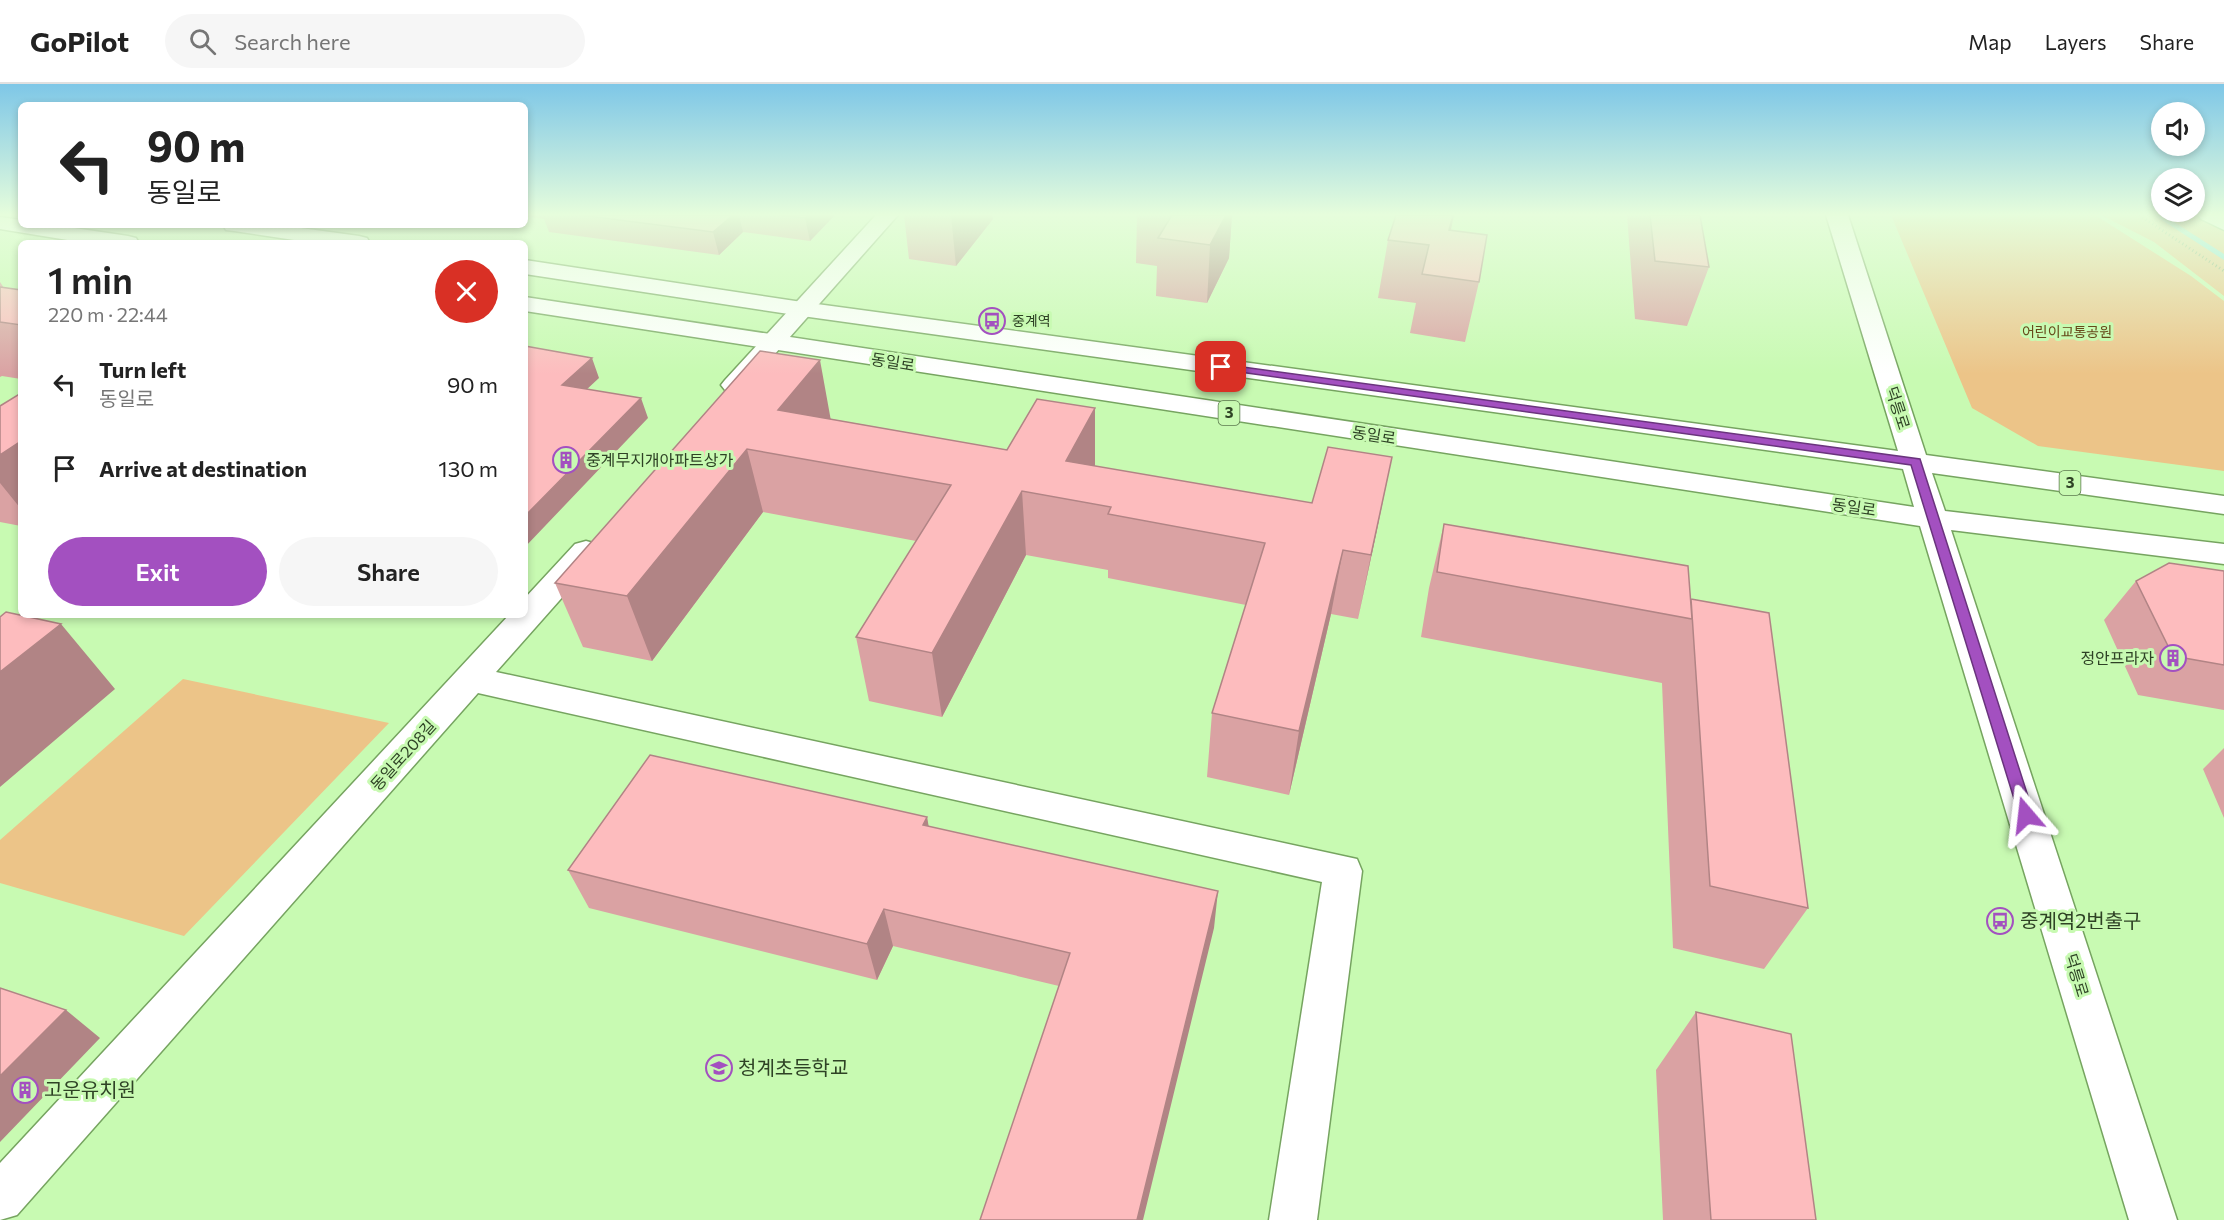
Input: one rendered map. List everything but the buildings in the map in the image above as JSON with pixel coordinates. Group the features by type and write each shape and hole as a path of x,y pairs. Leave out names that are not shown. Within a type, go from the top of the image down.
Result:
{"main road":[{"name":"3","path":"532,268 802,309 2224,505"},
{"path":"713,409 839,268"},
{"name":"덕릉로","path":"1854,268 2153,1220"},
{"name":"동일로","path":"528,304 1934,519 2224,554"},
{"name":"동일로208길","path":"528,616 604,531"},
{"name":"동일로208길","path":"0,1198 526,618"},
{"path":"471,680 1343,871 1293,1220"}],"green space":[{"name":"어린이교통공원","path":"1913,268 2178,268 2224,301 2224,471 2038,446 1972,408"},
{"path":"2188,268 2224,268 2224,296"},
{"path":"183,679 389,723 184,936 0,883 0,840"}],"place":[{"name":"중계역","path":"992,321"},
{"name":"중계무지개아파트상가","path":"566,460"},
{"name":"정안프라자","path":"2173,658"},
{"name":"중계역2번출구","path":"2000,921"},
{"name":"청계초등학교","path":"719,1068"},
{"name":"고운유치원","path":"25,1090"}],"route":[{"path":"1221,367 1916,462 2026,815"}]}
